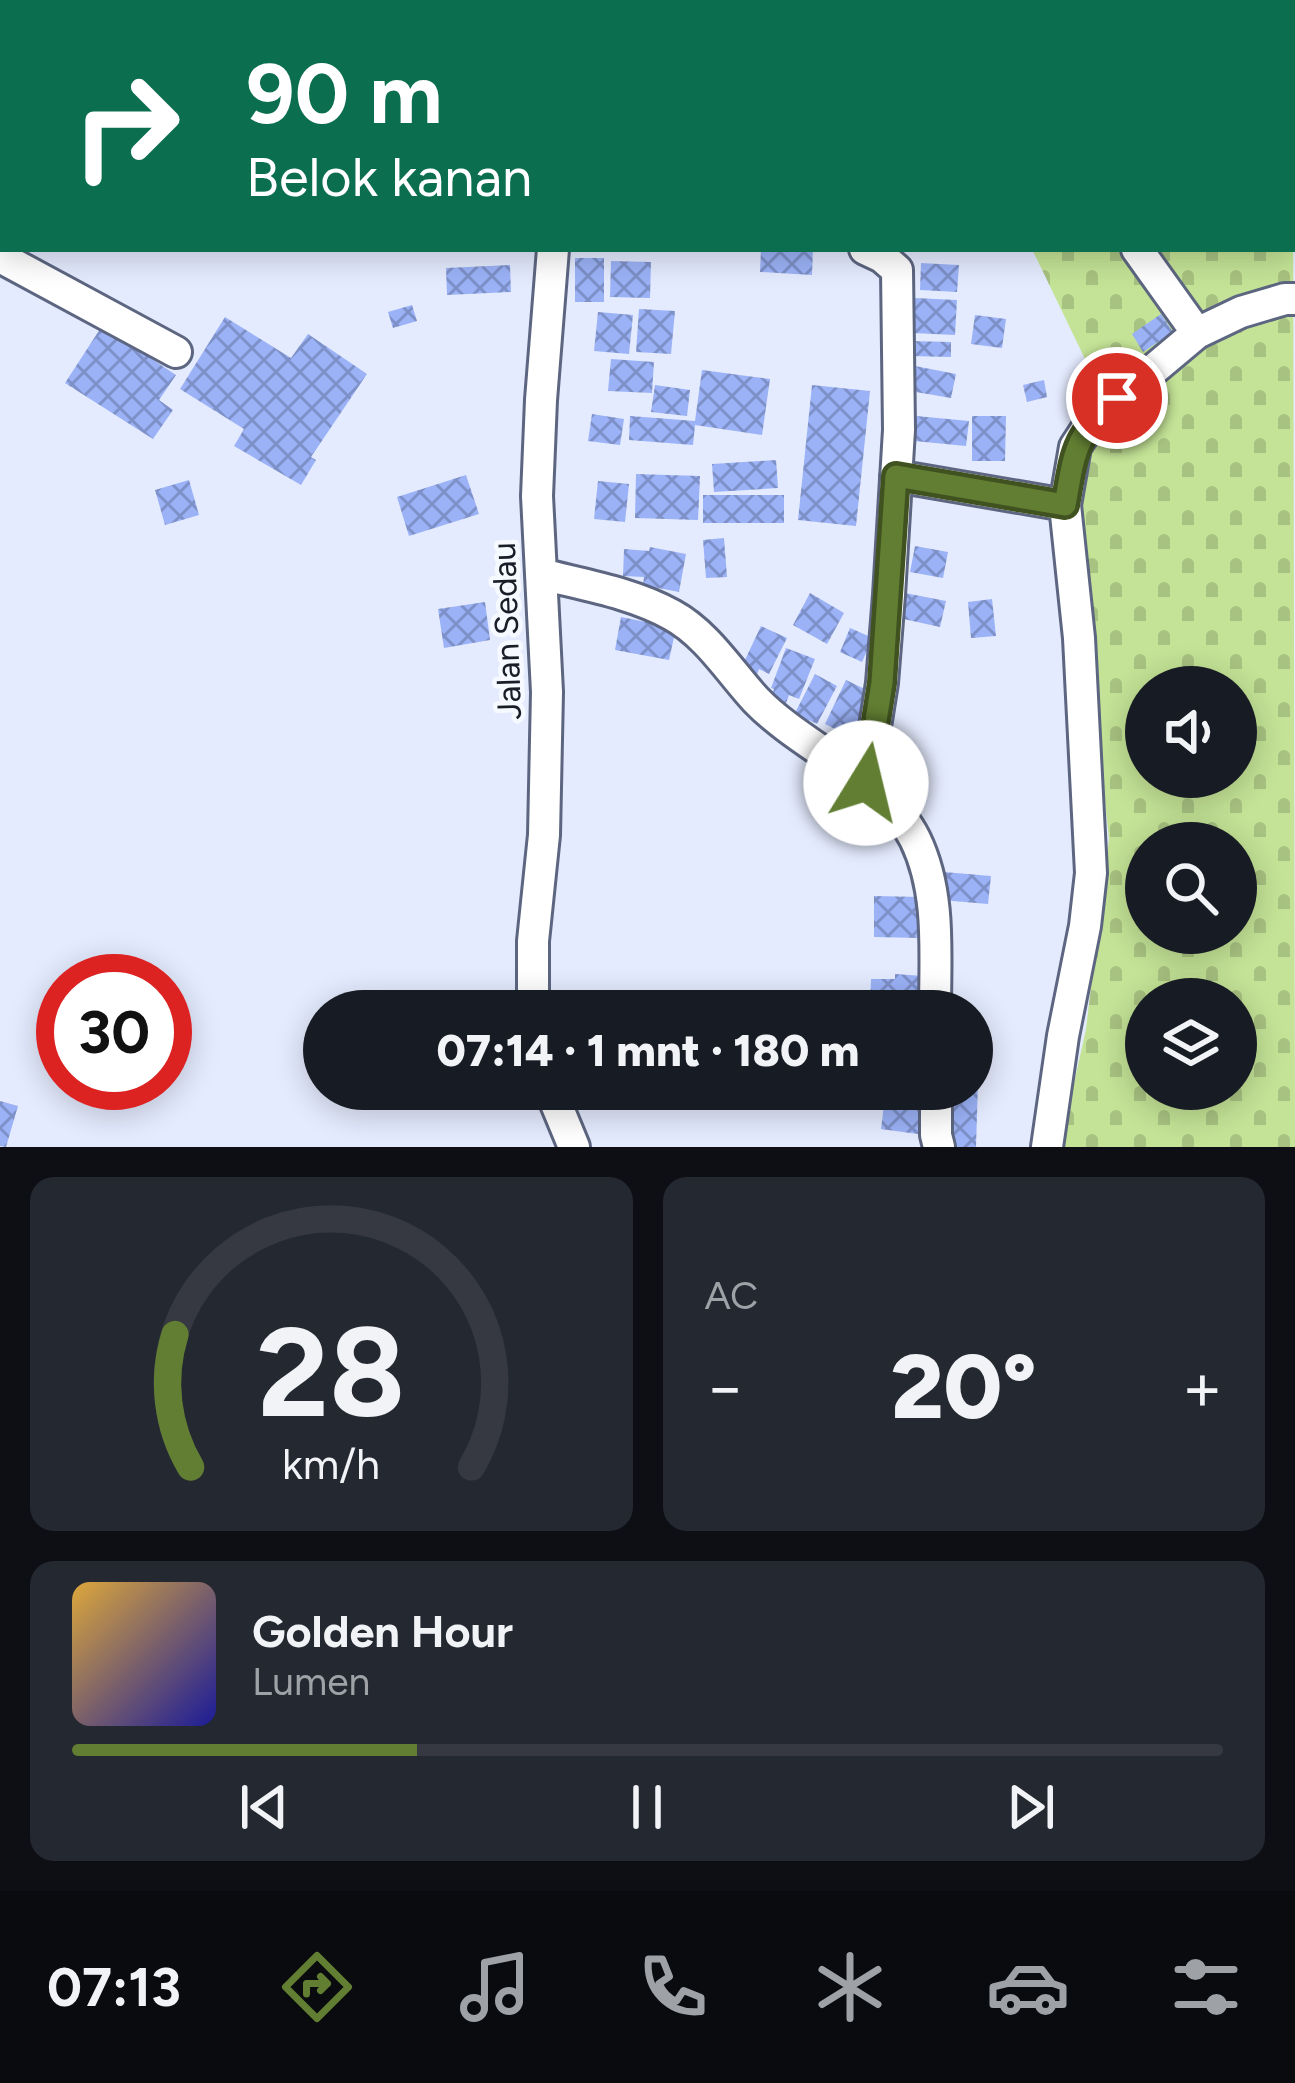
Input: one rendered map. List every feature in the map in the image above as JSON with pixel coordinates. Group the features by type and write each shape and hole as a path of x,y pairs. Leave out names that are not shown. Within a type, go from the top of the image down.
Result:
{"street":[{"name":"Jalan Sedau","path":"533,990 532,941 544,835 547,692 537,496 553,252"},
{"path":"866,783 882,683 896,476 898,274 892,264 870,252"},
{"path":"1139,252 1197,333"},
{"path":"0,256 176,352"},
{"path":"1046,1147 1091,873 1079,638 1065,505 1076,447 1092,421 1197,333 1241,312 1295,299"},
{"path":"896,476 1065,505"},
{"path":"541,574 639,600 675,616 788,728 866,783 902,818 921,852 935,920 934,990"},
{"path":"559,1110 574,1147"},
{"path":"935,1110 939,1147"}],"green space":[{"path":"1033,252 1293,252 1295,1147 1060,1147 1086,1029 1109,839 1073,501 1099,388"}],"building":[{"path":"761,252 813,252 812,275 760,272"},
{"path":"575,258 604,258 604,302 575,302"},
{"path":"611,261 651,262 650,298 610,297"},
{"path":"921,263 959,265 957,292 920,290"},
{"path":"510,265 511,292 447,295 446,268"},
{"path":"914,298 957,300 955,335 912,333"},
{"path":"412,305 417,321 393,328 388,312"},
{"path":"639,309 675,311 671,354 636,352"},
{"path":"598,312 633,315 629,354 594,351"},
{"path":"1161,314 1173,332 1143,352 1132,334"},
{"path":"975,315 1006,319 1002,348 971,344"},
{"path":"225,317 291,358 308,334 367,374 311,457 316,460 301,485 234,446 244,429 180,389"},
{"path":"102,326 176,375 159,400 173,410 153,439 65,383"},
{"path":"910,341 951,342 951,357 909,356"},
{"path":"611,359 654,362 652,393 608,391"},
{"path":"915,366 956,374 951,398 910,391"},
{"path":"702,370 770,379 762,435 695,425 693,445 629,440 630,416 695,421"},
{"path":"1044,380 1047,397 1027,402 1023,385"},
{"path":"655,385 690,390 687,416 651,412"},
{"path":"812,385 870,391 856,526 798,520"},
{"path":"592,414 624,419 620,445 588,441"},
{"path":"906,415 969,421 966,446 904,440"},
{"path":"972,416 1006,416 1005,461 972,461"},
{"path":"776,460 778,488 714,492 712,464"},
{"path":"636,474 700,476 698,520 635,518"},
{"path":"466,475 479,514 409,536 397,497"},
{"path":"189,480 199,515 165,525 155,490"},
{"path":"598,481 629,484 625,522 594,519"},
{"path":"703,495 784,495 784,523 703,523"},
{"path":"724,538 727,577 706,578 703,540"},
{"path":"915,546 948,552 943,578 910,572"},
{"path":"650,547 686,554 679,592 643,585 644,577 623,576 624,549 649,551"},
{"path":"810,593 844,613 827,644 793,625"},
{"path":"905,593 946,601 940,627 899,618"},
{"path":"992,599 996,636 971,638 968,602"},
{"path":"485,602 490,640 444,648 438,609"},
{"path":"621,617 676,628 669,660 615,650"},
{"path":"761,626 787,638 769,674 759,669 754,683 743,680 748,664 744,662"},
{"path":"850,628 873,638 862,662 840,652"},
{"path":"786,648 815,659 799,699 789,695 786,703 771,698 771,688"},
{"path":"815,674 837,686 817,724 809,720 807,724 795,713"},
{"path":"846,680 873,693 849,751 834,741 841,732 825,724"},
{"path":"944,872 991,876 988,904 941,900"},
{"path":"874,896 921,897 921,938 874,937"},
{"path":"895,974 923,976 922,990 871,990 871,979 895,979"},
{"path":"0,1101 18,1106 6,1147 0,1146"},
{"path":"883,1110 928,1110 925,1135 881,1129"},
{"path":"952,1110 977,1110 976,1147 951,1147"}],"route":[{"path":"866,783 882,683 896,476 1065,505 1076,447 1092,421 1117,398"}]}
